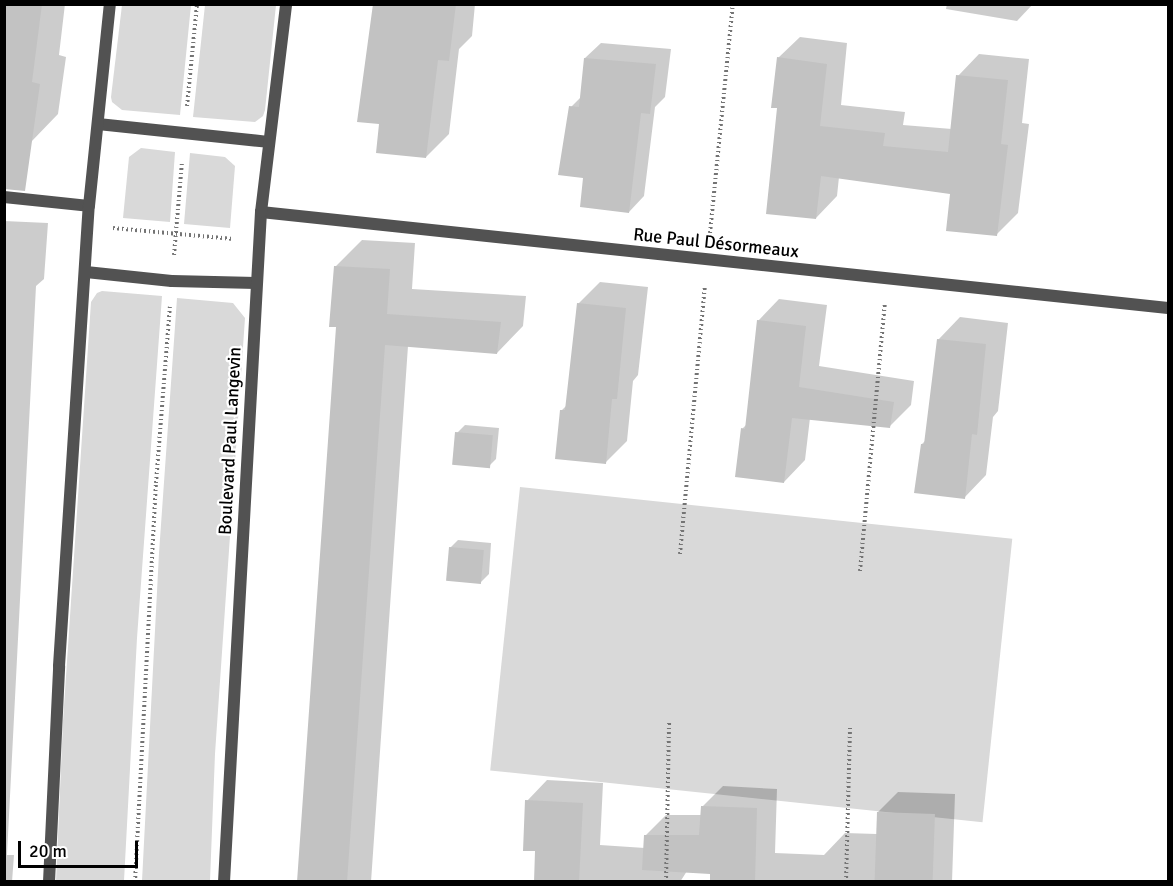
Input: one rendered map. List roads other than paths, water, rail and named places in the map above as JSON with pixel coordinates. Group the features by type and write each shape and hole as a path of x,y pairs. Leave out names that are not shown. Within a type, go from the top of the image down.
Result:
{"street":[{"path":"49,882 58,666 89,206 110,4"},
{"name":"Boulevard Paul Langevin","path":"224,882 261,212 286,4"},
{"path":"98,124 268,142"},
{"path":"4,197 89,206"},
{"name":"Rue Paul Désormeaux","path":"261,212 1168,308"},
{"path":"86,272 172,281 256,283"}]}
